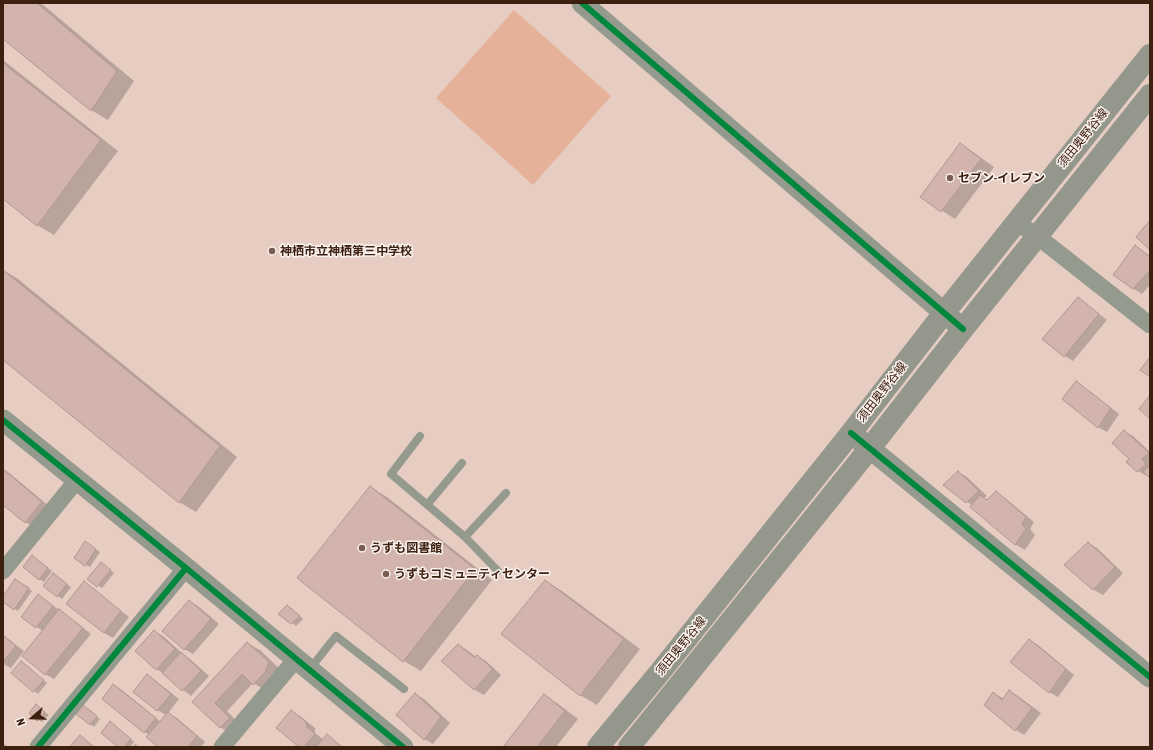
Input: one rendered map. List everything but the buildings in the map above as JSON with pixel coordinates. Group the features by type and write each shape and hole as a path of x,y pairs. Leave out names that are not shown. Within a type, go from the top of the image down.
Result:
{"main road":[{"name":"須田奥野谷線","path":"598,747 660,672 851,433 944,313 1150,55"},
{"name":"須田奥野谷線","path":"629,747 870,448 1150,95"}],"street":[{"path":"582,3 963,329"},
{"path":"1016,222 1037,236 1150,325"},
{"path":"3,420 186,568 401,746"},
{"path":"851,433 1150,677"},
{"path":"3,571 77,480"},
{"path":"38,747 186,568"},
{"path":"222,747 303,664"}],"lane":[{"path":"420,436 391,474 465,537 498,571"},
{"path":"427,505 462,463"},
{"path":"465,537 506,493"},
{"path":"303,664 336,636 404,689"}],"shaded area":[{"path":"514,10 611,96 533,185 436,98"}],"cycle path":[{"path":"582,3 963,329"},
{"path":"3,420 186,568 403,747"},
{"path":"851,433 1150,677"},
{"path":"38,747 186,568"}],"place":[{"name":"セブン-イレブン","path":"950,178"},
{"name":"神栖市立神栖第三中学校","path":"272,251"},
{"name":"うずも図書館","path":"362,548"},
{"name":"うずもコミュニティセンター","path":"386,574"}]}
